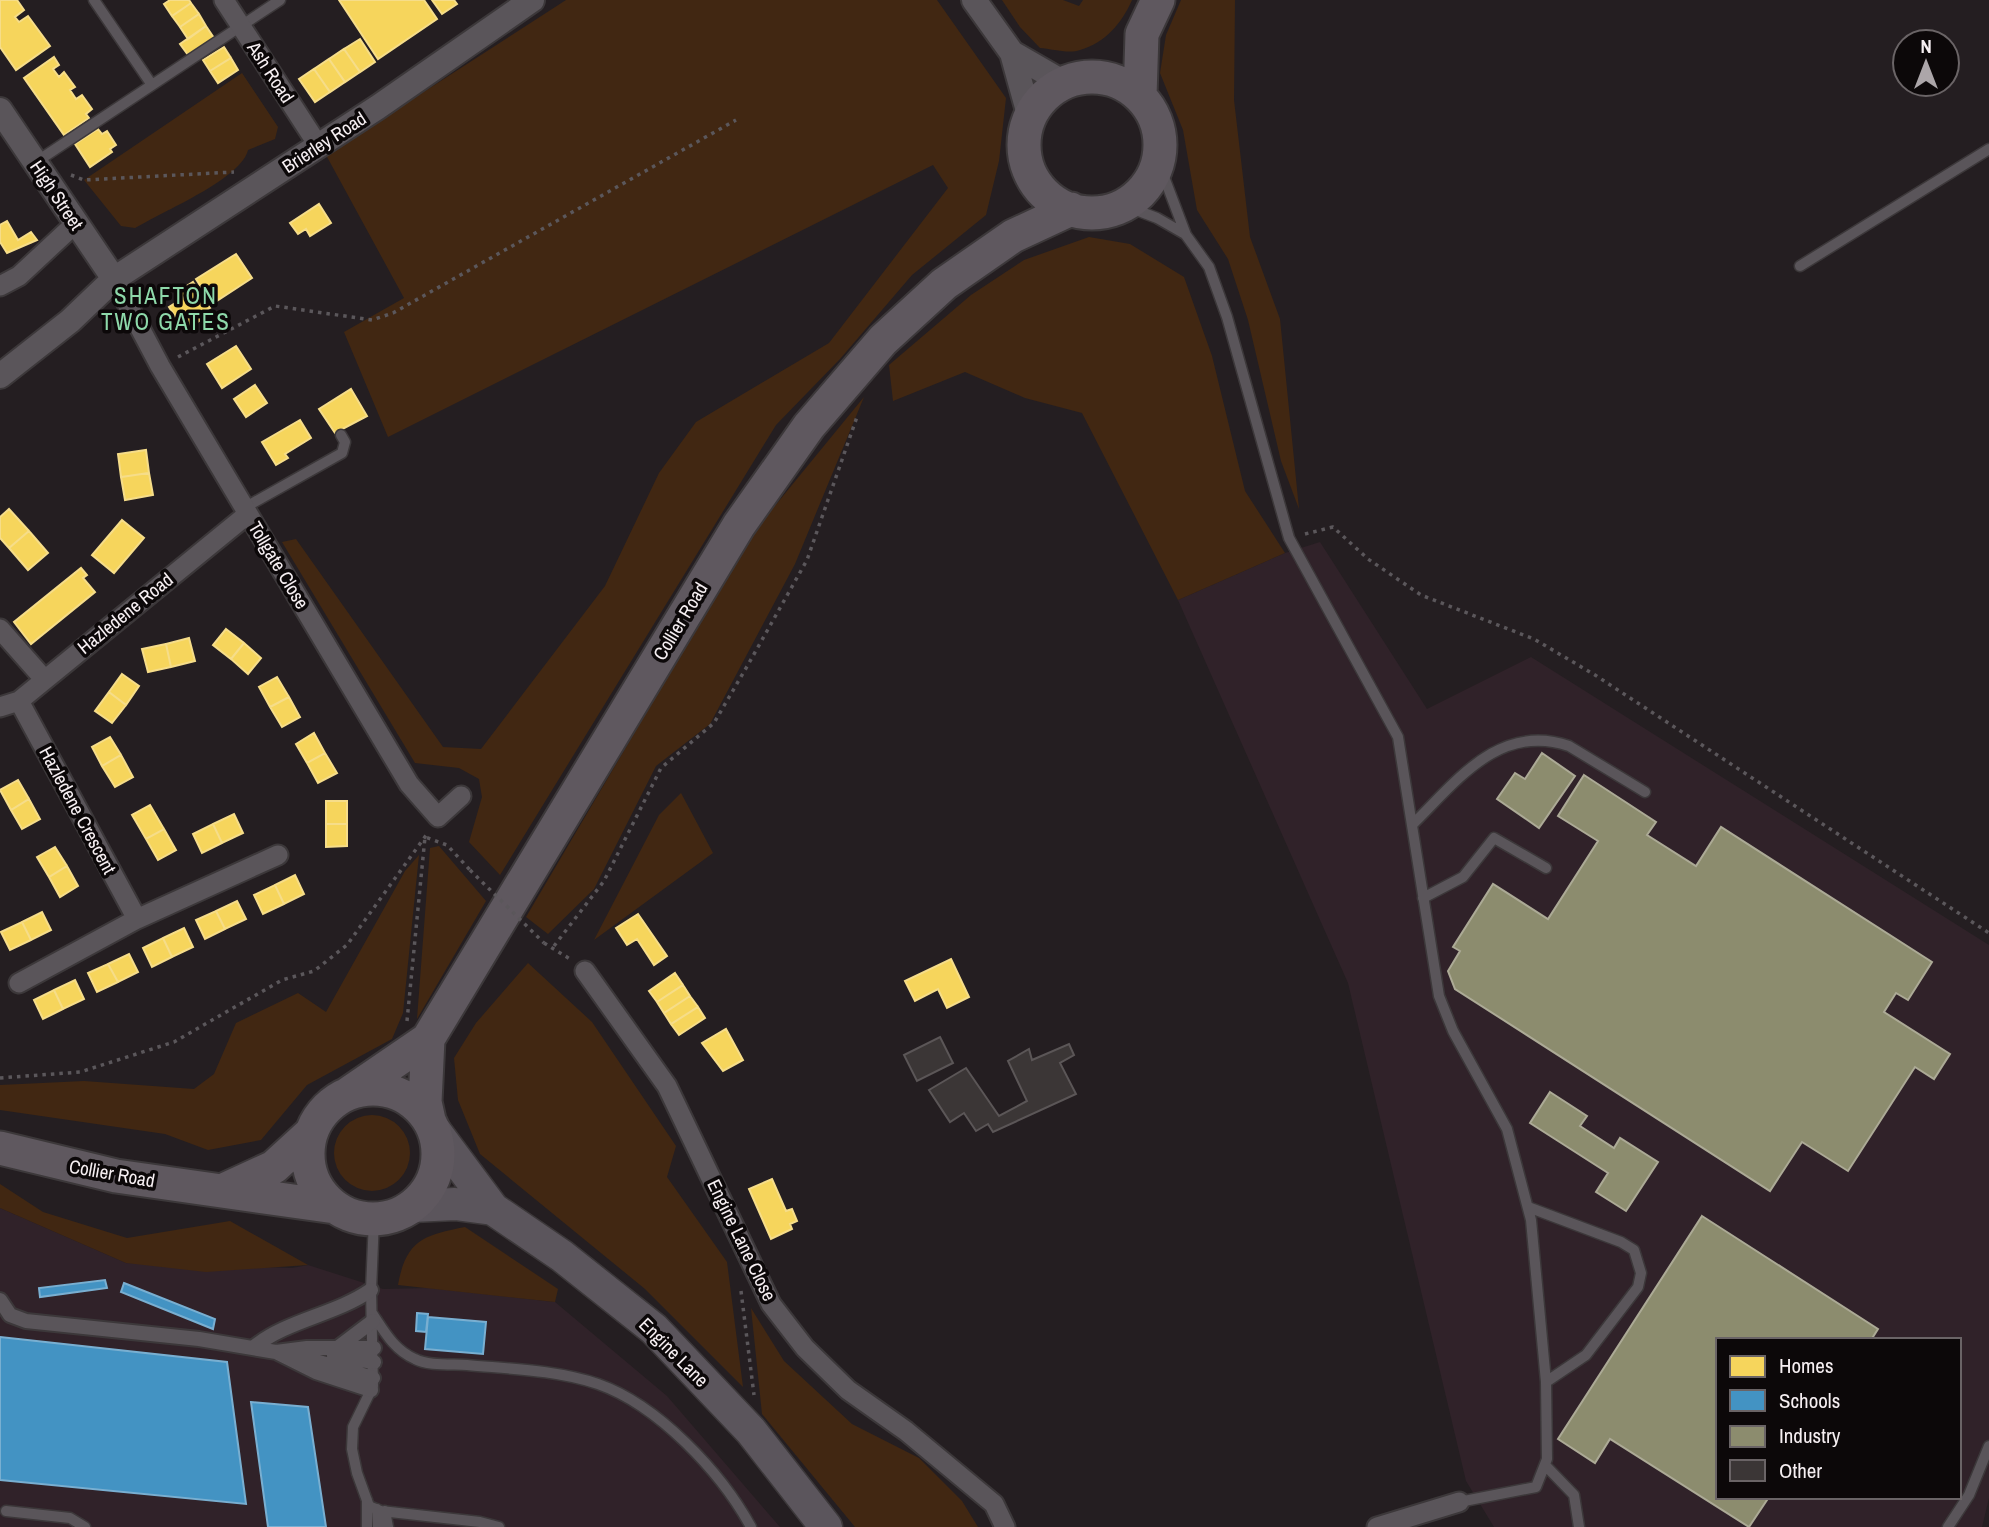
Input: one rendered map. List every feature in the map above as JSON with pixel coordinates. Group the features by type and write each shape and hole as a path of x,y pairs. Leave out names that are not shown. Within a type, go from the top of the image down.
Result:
{"highway":[{"path":"1074,80 1104,78 1123,84 1140,96 1158,126 1158,161 1151,178 1139,194 1124,205 1107,211 1071,209 1044,192 1034,180 1024,149 1030,118 1050,92 1122,53 1142,34 1158,0"},
{"path":"1140,96 1142,34"},
{"name":"Collier Road","path":"991,250 1034,180"},
{"name":"Collier Road","path":"349,1093 428,1039 739,525 793,448 883,340 944,284 1013,236 1071,209"},
{"name":"Collier Road","path":"428,1039 425,1102 432,1126"},
{"path":"226,1189 274,1167 310,1134 325,1109 349,1093 367,1088 385,1089 410,1100 432,1126 438,1148 433,1181 412,1206 400,1213 374,1219 354,1216 335,1207 320,1193 311,1174 307,1154 310,1134"},
{"name":"Collier Road","path":"0,1148 116,1176 226,1189 335,1207"}],"main road":[{"name":"Engine Lane","path":"432,1126 493,1209 562,1256 645,1322 751,1431 826,1527"},
{"name":"Engine Lane","path":"412,1206 455,1204 493,1209"}],"street":[{"name":"Ash Road","path":"224,0 318,145"},
{"name":"Brierley Road","path":"0,376 70,321 114,279 532,0"},
{"path":"974,0 1012,52 1034,68 1074,80"},
{"path":"1012,52 1030,118"},
{"name":"High Street","path":"0,110 114,279"},
{"path":"0,286 19,276 76,223"},
{"name":"Tollgate Close","path":"114,279 160,366 409,783 438,817"},
{"name":"Hazledene Road","path":"9,704 44,679 246,511"},
{"path":"0,629 44,679"},
{"name":"Hazledene Crescent","path":"9,704 137,919"},
{"path":"438,817 461,796"},
{"path":"19,983 137,919 278,855"},
{"name":"Engine Lane Close","path":"586,971 667,1086 771,1304 805,1348 848,1390 906,1431 994,1504 1005,1527"},
{"path":"254,1347 272,1335 339,1309 371,1290"},
{"path":"0,1300 10,1315 26,1321 254,1347 372,1384"},
{"path":"336,1349 372,1317"},
{"path":"276,1352 336,1349 374,1355"},
{"path":"276,1352 374,1355"},
{"path":"1377,1527 1459,1502"}],"lane":[{"path":"94,0 152,85"},
{"path":"36,162 280,0"},
{"path":"1800,266 1989,149"},
{"path":"1158,161 1186,235 1209,267 1227,317 1289,538 1398,737 1439,996 1453,1031 1507,1129 1528,1207 1546,1382 1545,1465 1536,1487 1459,1502"},
{"path":"1124,205 1157,218 1186,235"},
{"path":"246,511 342,453 345,442 341,435"},
{"path":"1412,825 1479,759 1496,749 1527,740 1556,741 1569,746 1645,792"},
{"path":"1423,898 1463,877 1494,838 1546,868"},
{"path":"1528,1207 1621,1242 1634,1250 1641,1273 1638,1287 1586,1355 1546,1382"},
{"path":"374,1219 371,1290 374,1355 372,1384 353,1427 353,1438 357,1473 386,1527"},
{"path":"372,1317 395,1347 416,1360 538,1371 599,1385 653,1415 691,1449 728,1491 751,1527"},
{"path":"1948,1527 1969,1495 1989,1446"},
{"path":"1545,1465 1574,1495 1579,1527"},
{"path":"367,1527 376,1507"},
{"path":"372,1527 376,1507"},
{"path":"376,1507 378,1527"},
{"path":"376,1507 499,1527"},
{"path":"6,1511 70,1518 85,1527"}],"path":[{"path":"160,366 275,306 372,320 393,313 736,120"},
{"path":"36,162 85,180 233,172 245,169"},
{"path":"554,946 604,881 661,768 714,723 762,640 807,560 861,404"},
{"path":"1289,538 1333,527 1368,559 1421,595 1534,639 1595,675 1989,933"},
{"path":"0,1078 80,1072 174,1042 282,980 314,971 347,945 438,817"},
{"path":"425,837 447,845 544,943 554,946 586,971"},
{"path":"400,1060 392,1050 406,1030 425,837"},
{"path":"751,1262 741,1292 757,1412 751,1431"}],"shaded area":[{"path":"566,0 937,0 1006,98 999,161 986,215 912,275 840,359 776,425 500,875 469,842 482,797 479,779 459,768 415,763 282,542 296,539 443,747 481,749 605,586 659,473 696,422 829,343 948,188 933,165 388,437 344,332 404,298 326,155"},
{"path":"1002,0 1063,0 1079,6 1083,0 1132,0 1118,24 1105,37 1089,47 1071,52 1040,48 1020,27"},
{"path":"1181,0 1235,0 1234,100 1250,237 1280,319 1299,509 1281,461 1248,320 1228,259 1197,210 1183,130 1160,73 1166,35"},
{"path":"242,73 278,127 275,139 248,150 233,171 188,200 135,228 121,226 84,180"},
{"path":"1089,237 1130,244 1184,277 1212,356 1245,491 1285,553 1178,600 1082,413 1025,398 965,372 893,401 889,365 971,295 1024,260"},
{"path":"864,397 795,564 710,724 656,766 594,889 548,934 526,917 751,535"},
{"path":"1320,542 1427,709 1531,657 1989,945 1989,1498 1982,1527 1494,1527 1466,1481 1348,983 1178,600 1285,553"},
{"path":"681,793 713,853 594,940 659,815"},
{"path":"439,846 486,901 417,1019 430,848"},
{"path":"419,855 403,1013 392,1039 307,1085 261,1140 208,1150 165,1134 0,1110 0,1085 84,1081 194,1089 214,1074 236,1023 298,993 326,1012 405,871"},
{"path":"528,963 592,1022 676,1146 667,1177 727,1262 743,1387 645,1289 480,1154 458,1100 454,1058 476,1023"},
{"path":"365,1115 379,1115 393,1121 404,1132 410,1153 407,1168 399,1180 379,1191 365,1191 351,1185 340,1174 334,1160 334,1146 340,1132 351,1121"},
{"path":"0,1184 43,1212 127,1238 230,1221 308,1265 206,1272 126,1263 0,1208"},
{"path":"0,1208 126,1263 292,1268 308,1265 383,1289 429,1288 555,1302 667,1396 780,1527 0,1527"},
{"path":"465,1227 558,1289 555,1302 398,1285 406,1258 419,1242 438,1233"},
{"path":"751,1308 784,1361 852,1424 919,1458 962,1501 978,1527 855,1527 762,1414"}],"building: Homes":[{"path":"0,0 17,0 24,10 15,17 19,22 28,16 50,46 16,70 0,47"},
{"path":"170,0 189,0 191,3 172,16 164,4"},
{"path":"339,0 424,0 437,19 378,59"},
{"path":"432,0 454,0 457,4 442,14"},
{"path":"191,3 199,14 180,27 172,16"},
{"path":"199,14 206,26 188,39 180,27"},
{"path":"206,26 214,38 188,55 180,44"},
{"path":"360,39 375,62 360,72 344,49"},
{"path":"224,47 231,58 210,71 203,60"},
{"path":"344,49 360,72 345,82 329,59"},
{"path":"54,57 59,65 53,69 59,77 64,72 75,87 70,90 76,99 82,95 92,109 86,114 89,118 64,135 24,78"},
{"path":"231,58 238,70 218,83 210,71"},
{"path":"329,59 345,82 330,92 314,69"},
{"path":"314,69 330,92 315,102 299,79"},
{"path":"98,129 102,134 107,131 116,145 110,149 112,152 90,167 75,144"},
{"path":"319,204 331,223 310,236 306,229 298,234 290,223"},
{"path":"7,221 18,240 31,232 37,240 7,253 0,242 0,225"},
{"path":"236,254 252,278 212,304 196,279"},
{"path":"193,282 210,308 198,315 201,320 184,330 169,307 183,298 179,291"},
{"path":"236,346 251,369 222,388 207,364"},
{"path":"255,385 267,403 246,417 234,399"},
{"path":"351,389 367,416 335,433 319,409"},
{"path":"300,420 311,438 285,454 288,458 276,465 262,442"},
{"path":"146,450 149,473 121,477 118,454"},
{"path":"149,473 153,495 125,500 121,477"},
{"path":"9,509 29,531 9,548 0,538 0,517"},
{"path":"122,520 144,538 114,573 92,555"},
{"path":"29,531 48,553 28,570 9,548"},
{"path":"81,568 87,575 83,578 95,592 31,644 14,622"},
{"path":"226,629 244,643 231,659 213,645"},
{"path":"189,638 195,661 171,667 166,644"},
{"path":"244,643 261,658 248,674 231,659"},
{"path":"166,644 171,667 148,672 142,649"},
{"path":"122,674 139,686 126,705 109,692"},
{"path":"277,677 289,697 270,707 259,687"},
{"path":"109,692 126,705 112,723 95,711"},
{"path":"289,697 300,717 282,727 270,707"},
{"path":"314,733 325,753 307,763 296,744"},
{"path":"110,737 121,755 102,766 92,747"},
{"path":"325,753 337,773 318,783 307,763"},
{"path":"121,755 133,777 115,787 102,766"},
{"path":"18,780 29,799 11,810 0,790"},
{"path":"29,799 40,819 22,829 11,810"},
{"path":"326,801 347,801 347,824 326,824"},
{"path":"150,805 164,829 146,839 132,815"},
{"path":"234,814 243,833 222,843 213,824"},
{"path":"213,824 222,843 202,853 193,834"},
{"path":"326,824 347,824 347,846 326,847"},
{"path":"164,829 176,850 158,860 146,839"},
{"path":"55,847 67,866 49,877 37,857"},
{"path":"67,866 78,886 60,897 49,877"},
{"path":"295,875 304,894 284,904 275,885"},
{"path":"275,885 284,904 263,914 254,895"},
{"path":"237,901 246,919 225,929 216,911"},
{"path":"216,911 225,929 205,939 196,920"},
{"path":"42,912 51,930 31,940 22,922"},
{"path":"638,914 667,956 654,965 637,939 627,945 616,928"},
{"path":"22,922 31,940 10,950 1,932"},
{"path":"184,928 193,947 172,957 163,938"},
{"path":"163,938 172,957 152,967 143,948"},
{"path":"129,954 138,972 118,982 108,964"},
{"path":"951,959 969,997 947,1008 938,989 915,1001 905,981"},
{"path":"108,964 118,982 97,992 88,973"},
{"path":"675,973 683,985 657,1002 649,991"},
{"path":"75,980 84,999 63,1009 54,990"},
{"path":"683,985 690,996 664,1013 657,1002"},
{"path":"54,990 63,1009 43,1019 34,1000"},
{"path":"690,996 698,1007 671,1024 664,1013"},
{"path":"698,1007 705,1018 679,1035 671,1024"},
{"path":"726,1029 743,1060 723,1071 702,1043"},
{"path":"772,1179 786,1211 792,1209 797,1221 790,1224 792,1229 771,1239 749,1189"}],"building: Schools":[{"path":"105,1280 107,1288 40,1297 39,1288"},
{"path":"124,1283 215,1319 213,1329 121,1292"},
{"path":"417,1313 428,1314 426,1332 416,1331"},
{"path":"428,1317 486,1322 483,1354 425,1349"},
{"path":"0,1337 227,1362 246,1504 0,1480"},
{"path":"251,1402 308,1407 326,1527 268,1527"}],"building: Industry":[{"path":"1542,753 1575,776 1539,828 1497,799 1515,773 1525,779"},
{"path":"1584,775 1656,822 1647,835 1696,866 1721,827 1932,962 1908,1000 1896,993 1884,1012 1950,1054 1934,1079 1915,1067 1848,1171 1802,1142 1770,1191 1455,989 1448,971 1460,951 1453,947 1493,884 1548,919 1598,841 1558,816"},
{"path":"1550,1092 1587,1116 1580,1126 1614,1148 1620,1138 1658,1162 1626,1211 1596,1192 1608,1173 1530,1123"},
{"path":"1702,1216 1878,1329 1872,1338 1716,1338 1716,1499 1768,1499 1749,1527 1610,1439 1595,1463 1558,1439"}],"building: Other":[{"path":"940,1037 953,1063 917,1081 904,1055"},
{"path":"1069,1044 1074,1055 1060,1063 1076,1094 993,1132 988,1124 976,1131 964,1113 950,1122 929,1090 966,1068 999,1116 1027,1101 1008,1061 1029,1049 1032,1060"}],"district":[{"name":"SHAFTON TWO GATES","path":"166,309"}]}
